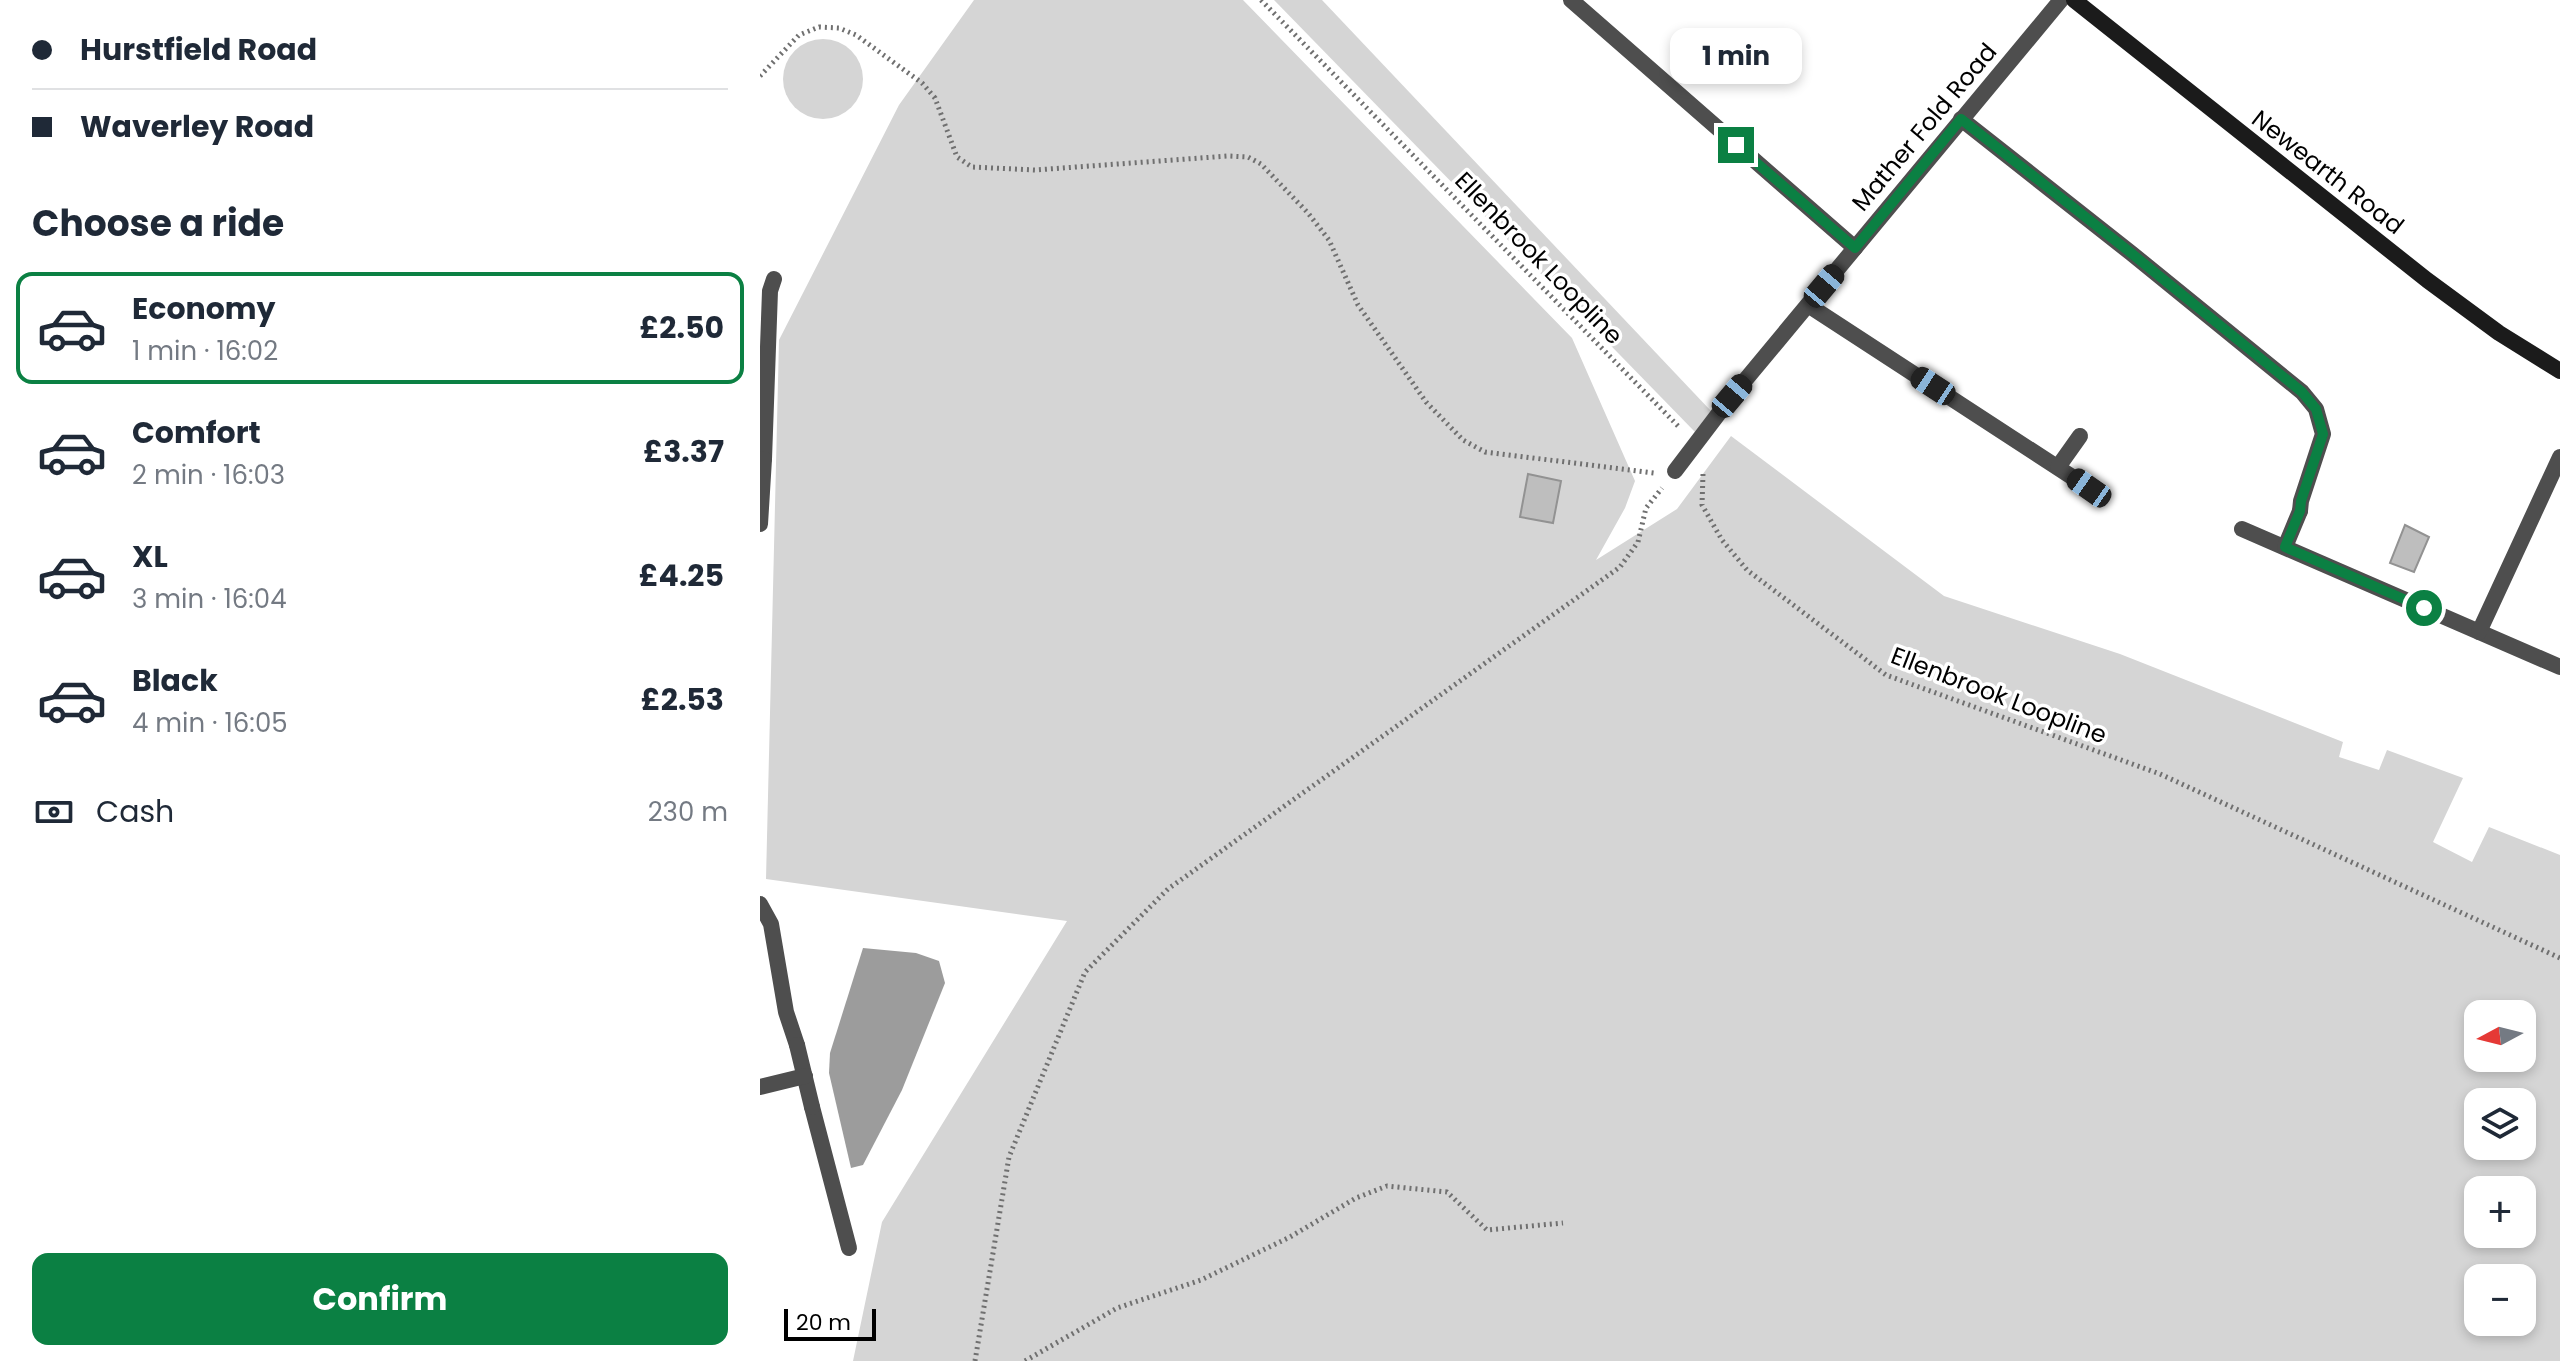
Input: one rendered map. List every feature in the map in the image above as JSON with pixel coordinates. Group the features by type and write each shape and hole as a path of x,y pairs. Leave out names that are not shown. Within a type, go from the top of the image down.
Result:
{"main road":[{"name":"Newearth Road","path":"2074,0 2427,280 2499,333 2560,371"}],"street":[{"path":"1571,0 1855,248"},
{"name":"Mather Fold Road","path":"1675,471 1732,396 2061,0"},
{"path":"1961,119 2302,392 2316,409 2323,434 2300,511 2285,547"},
{"path":"760,525 770,291 774,279"},
{"path":"1808,305 2089,488"},
{"path":"2058,467 2080,436"},
{"path":"2479,632 2560,457"},
{"path":"2242,529 2560,667"},
{"path":"760,904 771,924 786,1012 849,1248"},
{"path":"760,1087 805,1076"}],"path":[{"name":"Ellenbrook Loopline","path":"1261,0 1696,444 1704,474 1702,505 1730,550 1747,570 1886,675 2160,774 2560,958"},
{"path":"760,76 799,35 819,27 839,28 856,35 922,83 935,98 957,157 972,167 1035,170 1248,157 1271,174 1329,240 1358,305 1426,402 1463,440 1485,452 1652,474 1675,471"},
{"path":"975,1361 1009,1157 1085,972 1168,889 1620,567 1638,542 1646,508 1675,471"},
{"path":"1025,1361 1117,1308 1201,1280 1290,1237 1356,1198 1387,1186 1447,1192 1487,1230 1563,1223"}],"shaded area":[{"path":"974,0 1243,0 1572,338 1635,481 1625,508 1596,560 1677,509 1731,436 1944,596 2120,654 2343,742 2339,757 2379,770 2387,750 2463,778 2433,842 2472,862 2489,827 2560,855 2560,1361 853,1361 882,1222 1067,921 766,879 779,340 899,105"},
{"path":"1274,0 1322,0 1711,411 1695,432"},
{"path":"823,39 838,42 851,51 860,64 863,79 860,94 851,107 838,116 823,119 808,116 795,107 786,94 783,79 786,64 795,51 808,42"},
{"path":"863,948 916,953 939,961 945,983 902,1090 863,1165 851,1168 829,1073 830,1053"}],"building":[{"path":"1528,474 1561,481 1553,523 1520,517"},
{"path":"2405,525 2429,537 2414,572 2390,563"}],"route":[{"path":"1736,145 1855,248 1961,119 2302,392 2316,409 2323,434 2300,511 2285,547 2424,608"}]}
